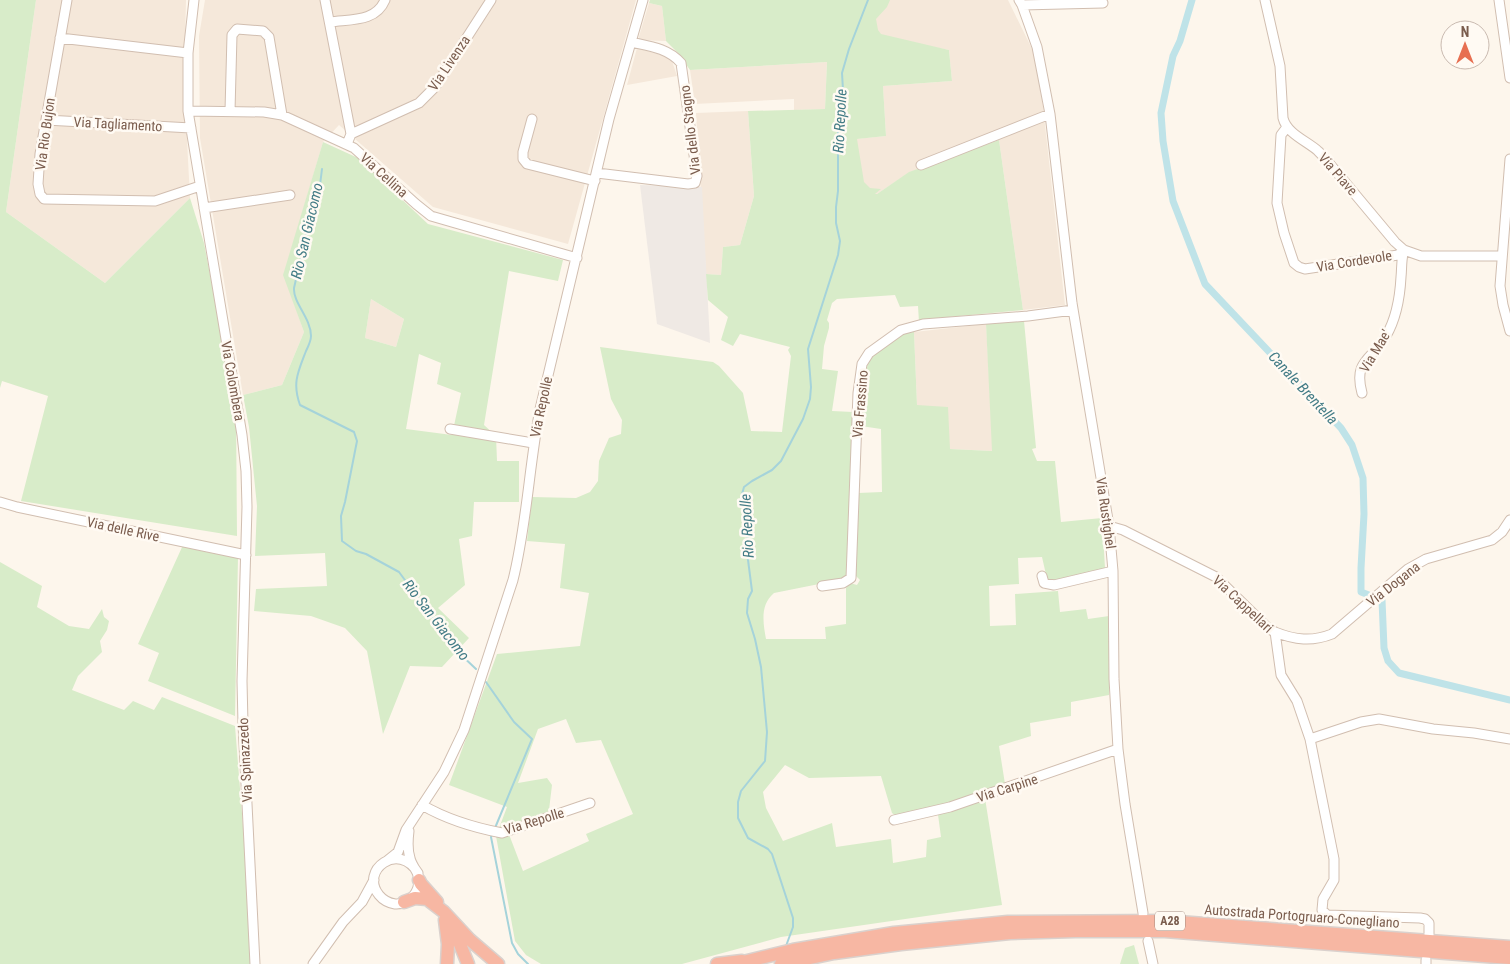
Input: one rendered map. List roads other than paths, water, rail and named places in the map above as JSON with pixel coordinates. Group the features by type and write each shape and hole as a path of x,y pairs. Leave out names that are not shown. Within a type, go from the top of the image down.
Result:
{"highway":[{"path":"418,876 420,884 435,899 444,912 454,930 468,964"},
{"path":"404,902 415,898 427,899 444,912 470,940 498,964"},
{"path":"444,912 448,944 447,964"},
{"name":"Autostrada Portogruaro-Conegliano","path":"717,964 804,953 894,933 1008,922 1156,921 1510,947"},
{"name":"Autostrada Portogruaro-Conegliano","path":"781,964 804,953 834,953 1010,933 1075,931 1165,931 1510,958"}],"street":[{"name":"Via Rio Bujon","path":"67,0 40,154 38,184 40,194 44,199 155,202 200,186"},
{"name":"Via Colombera","path":"194,0 188,53 188,111 242,435 246,471 246,555"},
{"path":"325,0 351,134 347,144"},
{"path":"330,22 373,15 382,8 386,0"},
{"name":"Via Livenza","path":"351,134 419,103 435,87 491,0"},
{"name":"Via Repolle","path":"313,964 343,922 362,902 378,868 398,852 406,830 444,772 464,730 513,580 519,556 533,443 609,119 642,0"},
{"path":"1265,0 1280,66 1284,118 1287,127"},
{"path":"1499,0 1510,78"},
{"path":"1021,2 1102,3"},
{"name":"Via Rustighel","path":"1021,2 1037,47 1050,114 1073,310 1110,526 1118,749 1144,913"},
{"path":"230,111 232,35 237,30 263,31 269,37 282,115"},
{"path":"60,38 188,53"},
{"name":"Via dello Stagno","path":"596,177 688,184 695,183 697,176 680,63 675,57 666,52 631,42"},
{"name":"Via Cellina","path":"188,111 264,112 282,115 347,144 432,216 577,258"},
{"path":"921,165 1050,114"},
{"path":"532,119 523,152 523,159 528,164 596,177"},
{"name":"Via Tagliamento","path":"46,120 191,128"},
{"name":"Via Piave","path":"1287,127 1318,151 1395,242 1404,250"},
{"name":"Via Cordevole","path":"1287,127 1282,135 1277,203 1294,263 1298,267 1305,269 1398,255 1404,250"},
{"path":"1510,159 1501,256 1501,296 1510,331"},
{"path":"204,208 290,195"},
{"path":"1404,250 1421,256 1501,256"},
{"name":"Via Mae'","path":"1362,393 1359,380 1361,369 1365,361 1386,336 1396,310 1404,250"},
{"name":"Via Frassino","path":"822,586 843,583 851,578 858,393 862,364 869,353 901,330 923,324 1028,316 1073,310"},
{"path":"450,429 533,443"},
{"name":"Via delle Rive","path":"0,502 246,555"},
{"name":"Via Dogana","path":"1275,632 1299,639 1332,634 1408,569 1420,562 1492,540 1502,532 1510,520"},
{"name":"Via Cappellari","path":"1110,526 1123,530 1216,578 1268,629 1275,632 1281,675 1297,701 1310,739 1334,859 1334,880 1324,899 1322,910 1327,915 1425,919 1428,924 1428,935"},
{"name":"Via Spinazzedo","path":"246,555 242,681 255,964"},
{"path":"1042,576 1044,583 1054,585 1113,571"},
{"path":"1310,739 1361,722 1379,719 1433,729 1510,739"},
{"name":"Via Carpine","path":"894,820 950,807 1118,749"},
{"name":"Via Repolle","path":"422,806 487,830 502,833 590,803"},
{"path":"362,902 379,900 399,904 416,893 418,876 410,858 408,840 410,823"},
{"path":"388,860 402,859 414,867 418,876"},
{"path":"374,880 377,893 387,902"},
{"path":"1148,941 1153,964"}],"waterway":[{"name":"Rio Repolle","path":"786,946 793,927 793,918 772,854 768,849 748,838 738,818 738,802 741,791 765,761 767,732 761,667 747,613 748,599 752,591 747,552 748,527 742,508 742,494 744,487 772,470 781,461 803,419 810,399 808,349 838,255 840,241 836,223 836,207 838,191 838,114 843,90 842,73 868,0"},
{"name":"Canale Brentella","path":"1192,0 1180,41 1173,56 1161,113 1163,141 1173,201 1205,284 1341,428 1352,445 1363,478 1364,514 1361,592 1382,600 1384,648 1388,661 1399,673 1510,700"},
{"name":"Rio San Giacomo","path":"322,169 320,185 314,201 294,288 294,294 308,323 311,336 296,384 300,405 354,432 357,441 341,516 342,541 356,551 366,554 399,572 458,652 476,669"},
{"name":"Rio San Giacomo","path":"486,682 514,722 532,739 495,828"},
{"name":"Rio San Giacomo","path":"492,835 512,943 518,954 528,964"}]}
